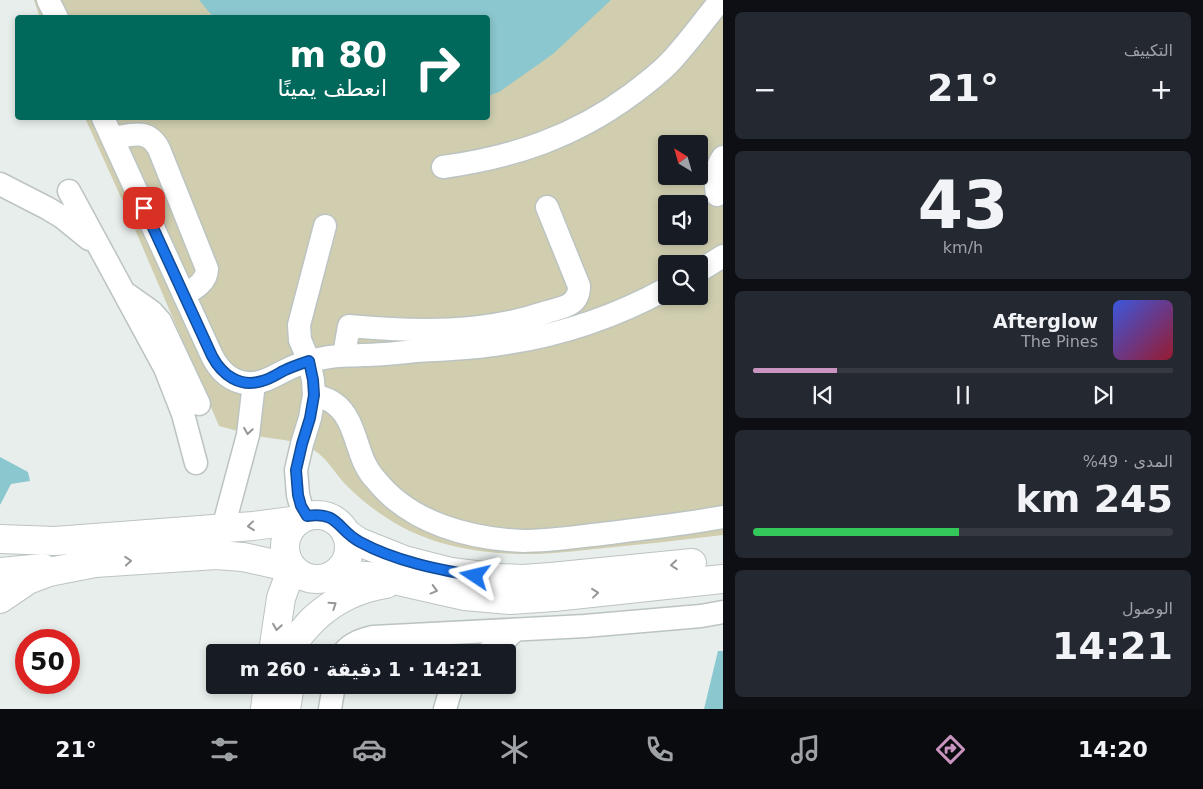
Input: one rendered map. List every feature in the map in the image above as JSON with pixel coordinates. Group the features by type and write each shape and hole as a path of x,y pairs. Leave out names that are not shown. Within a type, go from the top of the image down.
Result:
{"main road":[{"path":"0,546 253,526 316,514 326,516 334,520 346,533 349,551 341,568 326,577 306,599 296,644"},
{"path":"303,518 292,526 287,534 284,552 292,568 308,578 381,577 465,596 510,600 547,598 723,579"},
{"path":"346,533 359,542 404,560 451,572 499,578 523,579 723,560"},
{"path":"0,539 55,541"},
{"path":"0,572 216,554 243,557 292,568"},
{"path":"0,599 28,580 49,572 95,563"},
{"path":"274,644 281,598 292,568"},
{"path":"297,644 315,618 334,603 356,592 379,585 400,582"},
{"path":"265,709 267,694"},
{"path":"286,709 288,694"}],"street":[{"path":"48,0 56,15"},
{"path":"443,167 475,162 521,151 566,134 594,119 621,102 670,62 721,0"},
{"path":"104,120 216,364 229,377 237,381 246,383 263,381 309,361 326,357 492,346 522,341 590,323 658,293"},
{"path":"113,138 135,134 142,135 150,137 159,149 207,269 205,279 184,296"},
{"path":"717,195 715,180 718,163 723,157"},
{"path":"0,184 62,217 98,246"},
{"path":"68,191 165,368 182,414 196,463"},
{"path":"344,356 349,326 428,330 490,327 521,320 571,304 578,297 579,286 547,207"},
{"path":"303,518 298,495 296,470 314,395 309,361 300,340 299,325 325,226"},
{"path":"708,265 723,256"},
{"path":"123,292 152,312 160,321 199,404"},
{"path":"216,554 248,435 254,383"},
{"path":"314,395 336,404 342,410 365,465 385,492 416,514 456,530 522,541 546,540 678,525 723,517"},
{"path":"354,644 372,637 585,626 701,616 723,612"},
{"path":"500,644 515,630"},
{"path":"330,709 332,694"},
{"path":"445,709 449,694"}],"shaded area":[{"path":"34,0 723,0 723,535 538,554 486,552 468,549 418,535 380,513 353,492 324,458 308,447 296,442 257,436 219,426 128,213 86,120 490,120 490,15 39,15"}],"building":[{"path":"199,0 611,0 553,54 499,92 490,95 490,15 212,15"},
{"path":"0,457 28,472 30,481 11,484 0,505"},
{"path":"718,651 723,651 723,709 704,709"}],"route":[{"path":"144,208 212,356 222,371 237,381 254,383 271,378 309,361 314,395 296,470 298,495 301,506 307,516 316,514 326,516 334,520 346,533 359,542 404,560 475,576"}]}
